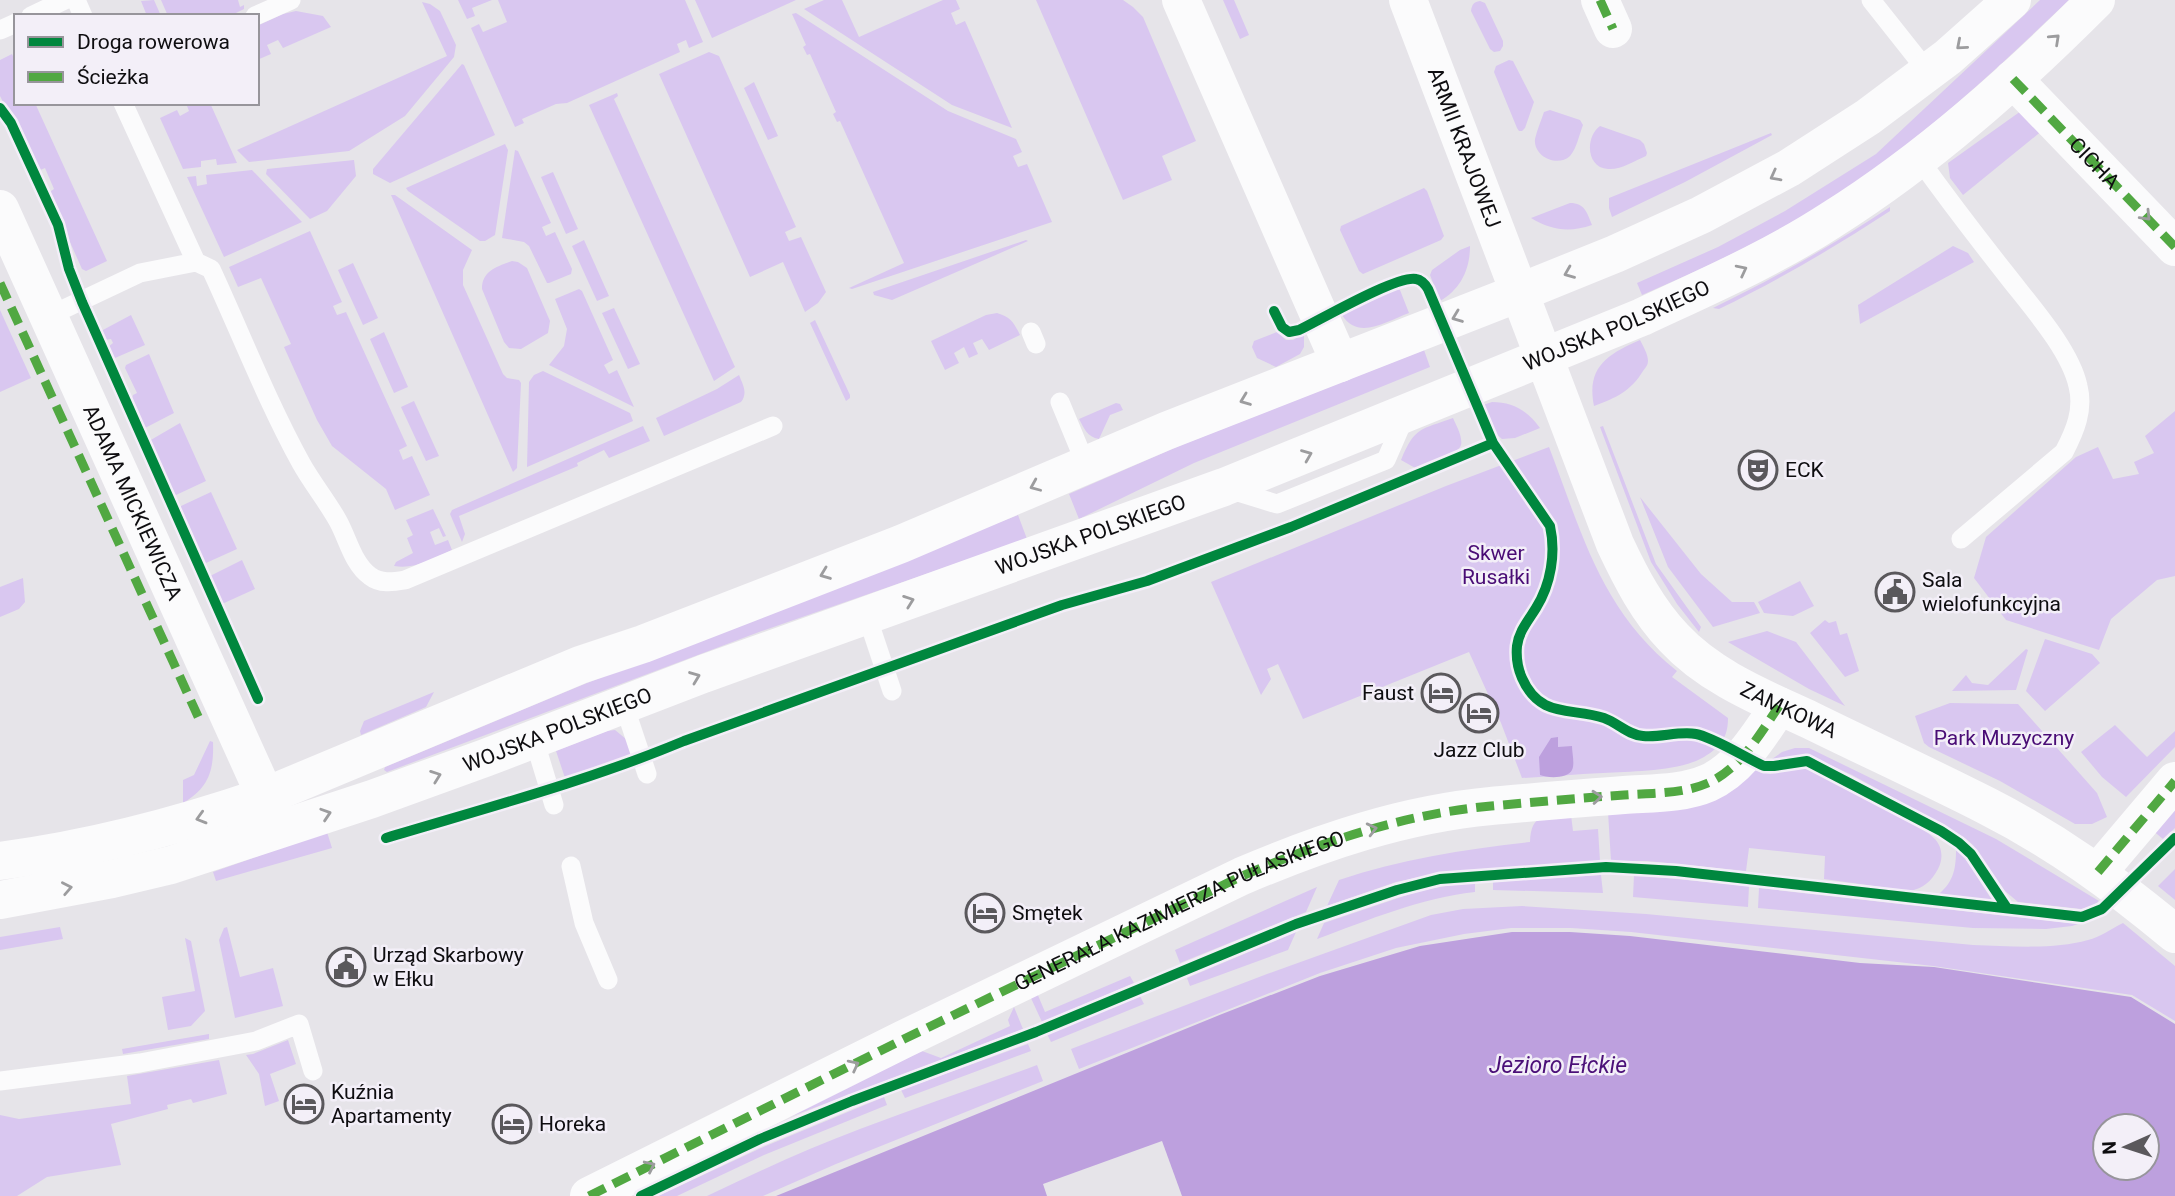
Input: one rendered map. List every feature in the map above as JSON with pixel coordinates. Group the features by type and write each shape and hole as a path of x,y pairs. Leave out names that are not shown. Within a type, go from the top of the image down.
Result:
{"street":[{"path":"1181,0 1340,363"},
{"name":"ARMII KRAJOWEJ","path":"1408,0 1545,357"},
{"name":"WOJSKA POLSKIEGO","path":"0,900 154,869 235,846 273,813 357,759 580,665 643,644 901,544 1166,431 1615,254 1701,215 1767,180 1868,117 1928,72 2012,0"},
{"name":"WOJSKA POLSKIEGO","path":"0,862 104,844 216,813 273,813 372,799 1224,487 1545,357 1709,287 1840,215 1919,159 2013,79 2096,0"},
{"name":"CICHA","path":"2013,79 2175,247"},
{"name":"ADAMA MICKIEWICZA","path":"0,209 273,813"},
{"name":"ZAMKOWA","path":"1545,357 1615,544 1639,592 1674,639 1693,656 1740,687 1988,807 2042,836 2098,872 2175,934"},
{"name":"GENERAŁA KAZIMIERZA PUŁASKIEGO","path":"589,1196 904,1039 1242,876 1298,852 1354,833 1452,811 1655,793 1706,784 1737,763 1779,706"},
{"path":"2098,872 2175,781"}],"lane":[{"path":"35,14 65,0"},
{"path":"259,14 291,0"},
{"path":"1871,0 1928,72"},
{"path":"125,105 196,262"},
{"path":"1919,159 2046,327 2070,363 2078,386 2080,412 2075,432 2064,452 1961,539"},
{"path":"49,316 140,273 196,262 211,269 287,437 339,523 358,563 367,575 376,581 405,580 774,426"},
{"path":"1060,402 1086,465"},
{"path":"867,616 892,691"},
{"path":"624,705 647,774"},
{"path":"534,739 554,804"},
{"path":"571,866 584,923 608,980"},
{"path":"0,1081 140,1063 256,1041 299,1024 313,1072"}],"green space":[{"path":"154,0 160,14 146,14 141,1"},
{"path":"161,0 238,0 240,7 244,5 244,9 234,14 167,14"},
{"path":"458,0 492,0 472,8 475,16 467,19"},
{"path":"498,0 685,0 703,42 689,48 686,40 677,44 680,52 567,103 556,104 522,119 524,123 515,127 471,28 479,24 483,32 507,22"},
{"path":"695,0 796,0 712,38"},
{"path":"824,0 842,0 859,37 943,0 956,0 960,9 951,13 956,25 965,21 1012,128 952,105 804,9"},
{"path":"1036,0 1123,0 1143,17 1196,141 1162,156 1172,180 1123,200"},
{"path":"1223,0 1234,0 1249,35 1240,39"},
{"path":"2040,0 2069,0 1971,91 1902,149 1829,200 1773,233 1642,295 1637,283 1718,247 1785,211 1876,154"},
{"path":"1480,1 1485,3 1503,41 1500,51 1494,52 1490,49 1471,11 1474,4"},
{"path":"422,2 440,11 456,45 454,57 405,116 349,151 249,162 237,150 447,56"},
{"path":"296,11 323,16 331,27 283,48 278,40 267,45 271,54 259,59 259,25"},
{"path":"796,13 948,111 1016,139 1022,152 1013,156 1018,167 1027,164 1052,222 849,288 904,263 840,121 837,122 833,114 836,112 810,54 807,55 803,47 806,45 792,14"},
{"path":"709,52 719,56 796,227 785,232 789,241 801,237 826,292 818,303 805,312 783,262 750,277 659,74"},
{"path":"12,54 14,105 36,105 107,261 86,271 82,269 48,193 54,189 45,168 38,171 0,96 0,60"},
{"path":"1513,61 1534,102 1522,131 1517,128 1494,72 1496,66"},
{"path":"462,64 495,135 390,183 373,174 373,169"},
{"path":"754,82 778,136 768,140 744,88"},
{"path":"617,93 618,96 614,99 735,367 714,381 589,105"},
{"path":"211,105 237,163 217,165 216,159 201,161 201,167 183,169 160,118 177,110 180,116 189,111 187,106"},
{"path":"1550,110 1580,120 1583,125 1570,156 1559,161 1542,155 1535,145 1544,112"},
{"path":"2021,111 2043,130 1963,195 1950,178 1948,163"},
{"path":"1600,126 1640,140 1644,144 1646,156 1618,168 1601,167 1595,163 1590,151 1592,137"},
{"path":"1771,133 1772,135 1685,182 1612,217 1609,198"},
{"path":"505,144 508,150 495,235 485,241 480,241 406,188"},
{"path":"515,150 518,151 551,223 542,227 546,236 555,232 572,269 571,274 549,283 529,246 524,242 502,238"},
{"path":"354,160 356,176 327,211 310,219 266,174 267,169"},
{"path":"252,170 302,222 224,257 187,177 196,176 197,186 207,184 206,175"},
{"path":"553,172 578,229 566,234 541,177"},
{"path":"1424,188 1444,236 1441,240 1363,274 1359,271 1340,230 1341,226"},
{"path":"391,195 395,195 472,250 463,270 463,285 503,374 521,383 517,468 513,472"},
{"path":"1570,203 1582,207 1592,225 1560,229 1531,218"},
{"path":"1890,207 1890,211 1806,263 1719,309 1713,308 1847,235"},
{"path":"310,231 342,302 333,306 337,315 346,312 407,446 399,450 403,460 412,456 430,495 395,510 386,489 332,446 317,420 284,347 291,344 261,278 238,287 229,267"},
{"path":"584,240 609,296 597,301 572,246"},
{"path":"1028,241 892,300 874,295 873,292"},
{"path":"1470,246 1463,278 1454,291 1440,301 1430,275 1432,270"},
{"path":"1953,246 1968,253 1974,262 1860,324 1858,305"},
{"path":"512,261 527,268 550,321 548,333 521,349 509,348 504,342 482,289 487,274"},
{"path":"353,263 378,318 363,325 338,270"},
{"path":"579,289 613,360 604,365 609,374 617,370 634,407 549,365 564,346 567,329 555,299"},
{"path":"1396,289 1400,290 1409,313 1364,328 1349,323 1342,315"},
{"path":"614,308 640,364 628,369 602,313"},
{"path":"0,310 31,378 0,392"},
{"path":"997,313 1012,321 1020,335 989,350 982,339 973,343 978,354 969,358 964,347 954,353 959,363 945,370 931,341 986,315"},
{"path":"131,315 145,345 112,357 108,347 113,343 111,339 105,340 101,331"},
{"path":"815,320 850,395 846,401 810,323"},
{"path":"384,332 408,387 394,393 370,339"},
{"path":"1277,332 1286,340 1293,340 1304,333 1304,347 1300,354 1276,367 1257,358 1252,347 1254,341"},
{"path":"1640,340 1648,358 1646,367 1628,389 1594,406 1593,381 1602,364 1618,351"},
{"path":"1424,350 1430,367 1194,463 1079,519 1069,494 1179,446"},
{"path":"149,354 174,413 145,428 131,402 133,395 137,393 125,368"},
{"path":"543,371 630,413 633,421 527,467 529,382 534,375"},
{"path":"739,375 744,392 741,402 664,436 656,418 717,389"},
{"path":"414,401 439,456 426,461 401,407"},
{"path":"1492,402 1519,409 1540,428 1515,438 1502,439 1495,433 1483,405"},
{"path":"1116,403 1120,404 1123,410 1110,415 1099,439 1084,429 1079,419"},
{"path":"2175,411 2175,576 2157,580 2111,619 2099,650 2006,620 1974,578 1986,537 2076,457 2098,447 2113,479 2139,474 2134,462 2154,453 2145,436"},
{"path":"1453,418 1461,442 1455,452 1417,469 1401,460 1415,435"},
{"path":"180,423 206,481 176,495 149,441"},
{"path":"643,426 650,441 609,458 604,450 577,463 578,466 459,516 465,534 462,542 450,514 452,510"},
{"path":"1603,426 1656,564 1701,627 1699,632 1677,604 1651,562 1600,427"},
{"name":"Skwer Rusałki","path":"1549,447 1584,540 1612,596 1651,648 1677,671 1672,677 1728,718 1725,736 1715,749 1693,762 1669,768 1522,778 1469,652 1303,719 1278,664 1267,669 1271,679 1261,695 1211,582"},
{"path":"211,492 237,549 206,563 180,509 181,506"},
{"path":"1640,497 1701,574 1732,602 1754,602 1760,613 1713,627 1668,567"},
{"path":"433,509 446,536 443,537 439,528 430,532 435,545 448,540 452,550 416,565 394,566 396,562 413,553 407,538 413,535 406,520"},
{"path":"1018,515 1027,539 759,632 387,772 384,770 385,767 587,683"},
{"path":"242,560 255,589 222,604 210,576"},
{"path":"23,578 25,602 19,609 0,617 0,587"},
{"path":"1800,581 1814,606 1793,616 1764,613 1758,602"},
{"path":"1825,620 1829,623 1836,621 1840,635 1847,633 1859,671 1845,677 1810,633"},
{"path":"1767,631 1796,642 1845,706 1809,689 1728,642"},
{"path":"2045,639 2092,654 2100,663 2045,711 2026,691"},
{"path":"2028,650 2016,690 1952,691 1966,675 1972,683 1988,685"},
{"path":"434,692 426,707 361,735 364,721"},
{"name":"Park Muzyczny","path":"1950,703 2018,704 2097,793 2107,817 2092,824 2075,824 2000,781 1929,747 1924,743 1915,716"},
{"path":"2115,725 2147,757 2175,731 2175,747 2126,797 2102,777 2081,752"},
{"path":"615,730 626,739 632,755 565,778 556,751"},
{"path":"210,741 213,742 213,752 208,777 199,791 183,803 183,780 194,775"},
{"path":"1795,748 1809,748 1996,839 2099,901 2093,906 2081,909 2018,902 2005,891 1973,845 1945,826 1852,775 1808,755 1772,759"},
{"path":"1798,767 1847,787 1891,810 1935,839 1940,846 1941,858 1932,878 1923,886 1910,891 1824,879 1825,856 1749,848 1746,871 1647,861 1611,861 1608,812 1753,770 1770,774"},
{"path":"2175,806 2175,828 2163,839 2152,830"},
{"path":"1571,815 1573,831 1598,829 1600,861 1439,873 1396,882 1327,906 1339,880 1434,856 1530,842 1533,825 1541,818"},
{"path":"327,832 332,848 216,881 213,872"},
{"path":"1956,849 1965,858 1992,900 1939,894 1953,874"},
{"path":"2175,869 2175,900 2158,886"},
{"path":"1601,875 1603,893 1493,890 1493,882"},
{"path":"1634,875 1749,886 1748,907 1633,897"},
{"path":"1475,883 1475,892 1415,904 1317,939 1324,923 1419,891"},
{"path":"1317,887 1306,912 1180,963 1175,950"},
{"path":"1759,888 2078,924 2046,929 1973,928 1758,908"},
{"path":"1522,906 1646,914 1973,945 2046,946 2074,943 2097,937 2123,923 2175,966 2175,1021 2132,995 1933,966 1631,932 1511,928 1464,934 1396,948 1320,973 1079,1069 1071,1049 1431,915 1463,909"},
{"path":"60,927 63,939 0,950 0,937"},
{"path":"227,927 240,977 273,968 283,1006 235,1018 219,940"},
{"path":"1296,932 1288,950 1190,986 1187,978"},
{"path":"185,938 191,941 205,1011 191,1026 168,1030 162,997 195,991"},
{"path":"1130,976 1134,983 1042,1022 1030,996 1037,993 1045,1012"},
{"path":"1140,996 1144,1004 1051,1042 1047,1034"},
{"path":"1014,1007 1023,1029 779,1121 922,1051 941,1058 1010,1026 1008,1020"},
{"path":"209,1034 209,1039 123,1054 122,1049"},
{"path":"288,1040 296,1064 270,1074 279,1101 265,1106 259,1074 246,1055"},
{"path":"1028,1044 1031,1051 905,1098 901,1090"},
{"path":"219,1060 227,1094 193,1103 191,1099 167,1105 168,1109 111,1124 121,1165 47,1177 17,1196 0,1196 0,1115 19,1119 131,1104 127,1076"},
{"path":"1037,1065 1043,1081 763,1196 707,1196 840,1137"},
{"path":"884,1097 887,1105 764,1155 677,1196 658,1196 761,1148"}],"water":[{"path":"1558,737 1558,747 1572,746 1572,770 1562,776 1540,775 1539,757 1551,738"},
{"name":"Jezioro Ełckie","path":"1512,932 1570,932 1630,936 1860,963 1934,967 2131,997 2175,1024 2175,1196 776,1196 1320,976 1420,946"}],"pier":[{"path":"1162,1141 1182,1196 1047,1196 1043,1184"}],"marked path":[{"path":"1600,0 1613,29"},
{"path":"2013,79 2175,247"},
{"path":"0,283 201,723"},
{"path":"589,1196 904,1039 1242,876 1333,841 1427,816 1491,806 1667,792 1698,787 1719,777 1740,760 1779,706"},
{"path":"2098,872 2175,781"}],"cycle path":[{"path":"0,108 11,123 58,225 69,269 82,302 258,699"},
{"path":"1274,311 1282,327 1289,332 1299,330 1393,284 1416,279 1427,287 1493,443 1550,526 1552,547 1549,579 1517,646 1521,674 1529,691 1538,700 1557,709 1604,718 1638,735 1689,733 1703,736 1764,766 1807,761 1959,843 1971,854 2007,908"},
{"path":"386,838 611,769 1062,605 1147,581 1291,527 1493,443"},
{"path":"641,1196 760,1139 852,1101 1036,1032 1296,924 1397,890 1440,879 1606,867 1676,871 2082,917 2102,909 2175,838"}],"place":[{"name":"ECK","path":"1758,470"},
{"name":"Sala wielofunkcyjna","path":"1895,592"},
{"name":"Faust","path":"1441,693"},
{"name":"Jazz Club","path":"1479,713"},
{"name":"Smętek","path":"985,913"},
{"name":"Urząd Skarbowy w Ełku","path":"346,967"},
{"name":"Kuźnia Apartamenty","path":"304,1104"},
{"name":"Horeka","path":"512,1124"}]}
